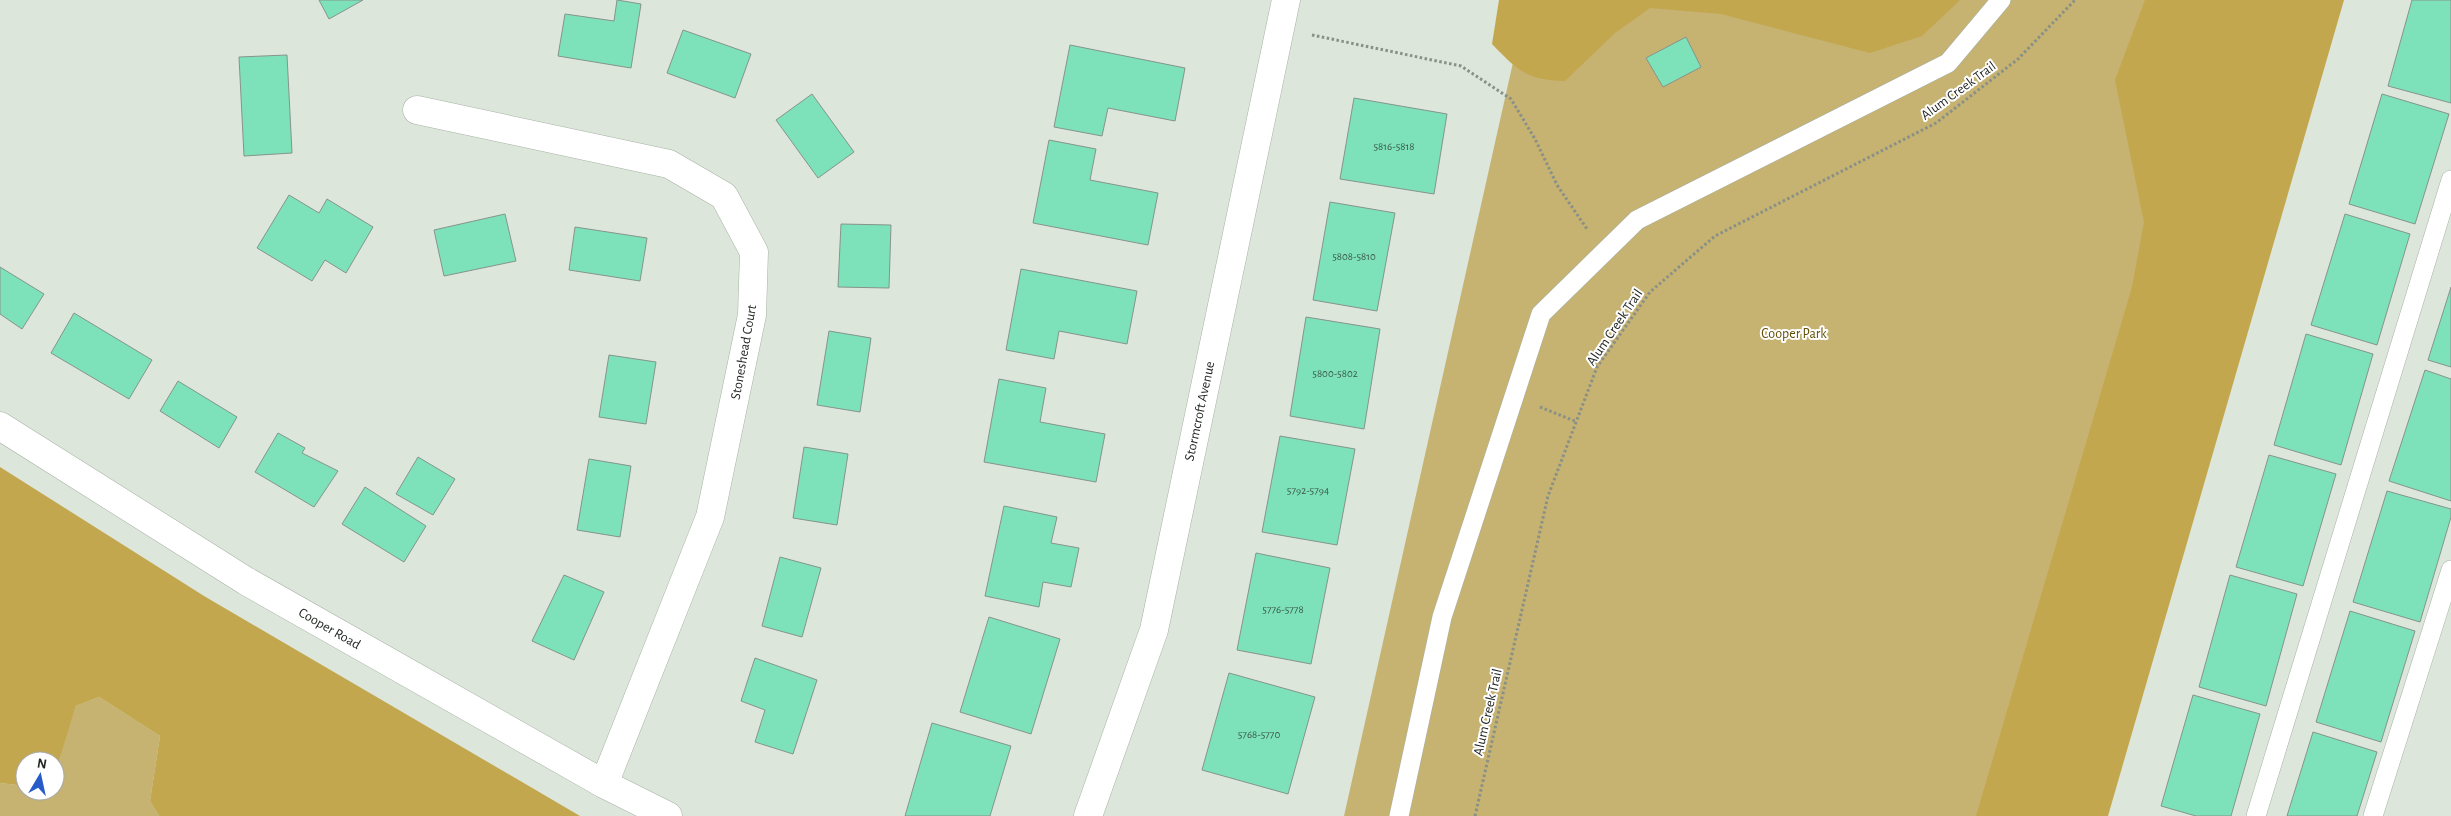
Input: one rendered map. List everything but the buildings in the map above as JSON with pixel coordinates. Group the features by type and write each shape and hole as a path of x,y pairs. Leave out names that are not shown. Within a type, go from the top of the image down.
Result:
{"street":[{"name":"Stormcroft Avenue","path":"1088,816 1154,630 1286,0"},
{"name":"Stoneshead Court","path":"417,110 669,164 724,196 754,252 752,315 710,517 604,784"},
{"name":"Cooper Road","path":"0,426 246,581 604,784 668,816"}],"lane":[{"path":"1399,816 1442,617 1541,314 1638,220 1948,63 2001,0"},
{"path":"2256,816 2451,180"},
{"path":"2373,816 2451,570"}],"path":[{"name":"Alum Creek Trail","path":"1475,816 1548,496 1597,367 1650,292 1708,242 1724,232 1936,123 2018,59 2074,0"},
{"path":"1279,28 1461,66 1511,99 1535,139 1558,185 1587,229 1608,249"},
{"path":"1513,397 1577,422"}],"green space":[{"name":"Cooper Park","path":"1527,0 2232,0 1996,816 1344,816"},
{"path":"99,697 160,736 150,801 159,816 0,816 0,783 15,785 15,801 65,801 65,751 61,751 76,706"}],"shaded area":[{"path":"1499,0 1960,0 1922,36 1870,53 1721,14 1650,8 1615,33 1565,81 1541,79 1524,72 1509,61 1492,44"},
{"path":"2145,0 2344,0 2108,816 1976,816 2132,287 2144,222 2115,80"},
{"path":"0,467 204,596 580,816 159,816 150,801 160,736 99,697 76,706 62,751 15,751 15,785 0,783"}]}
